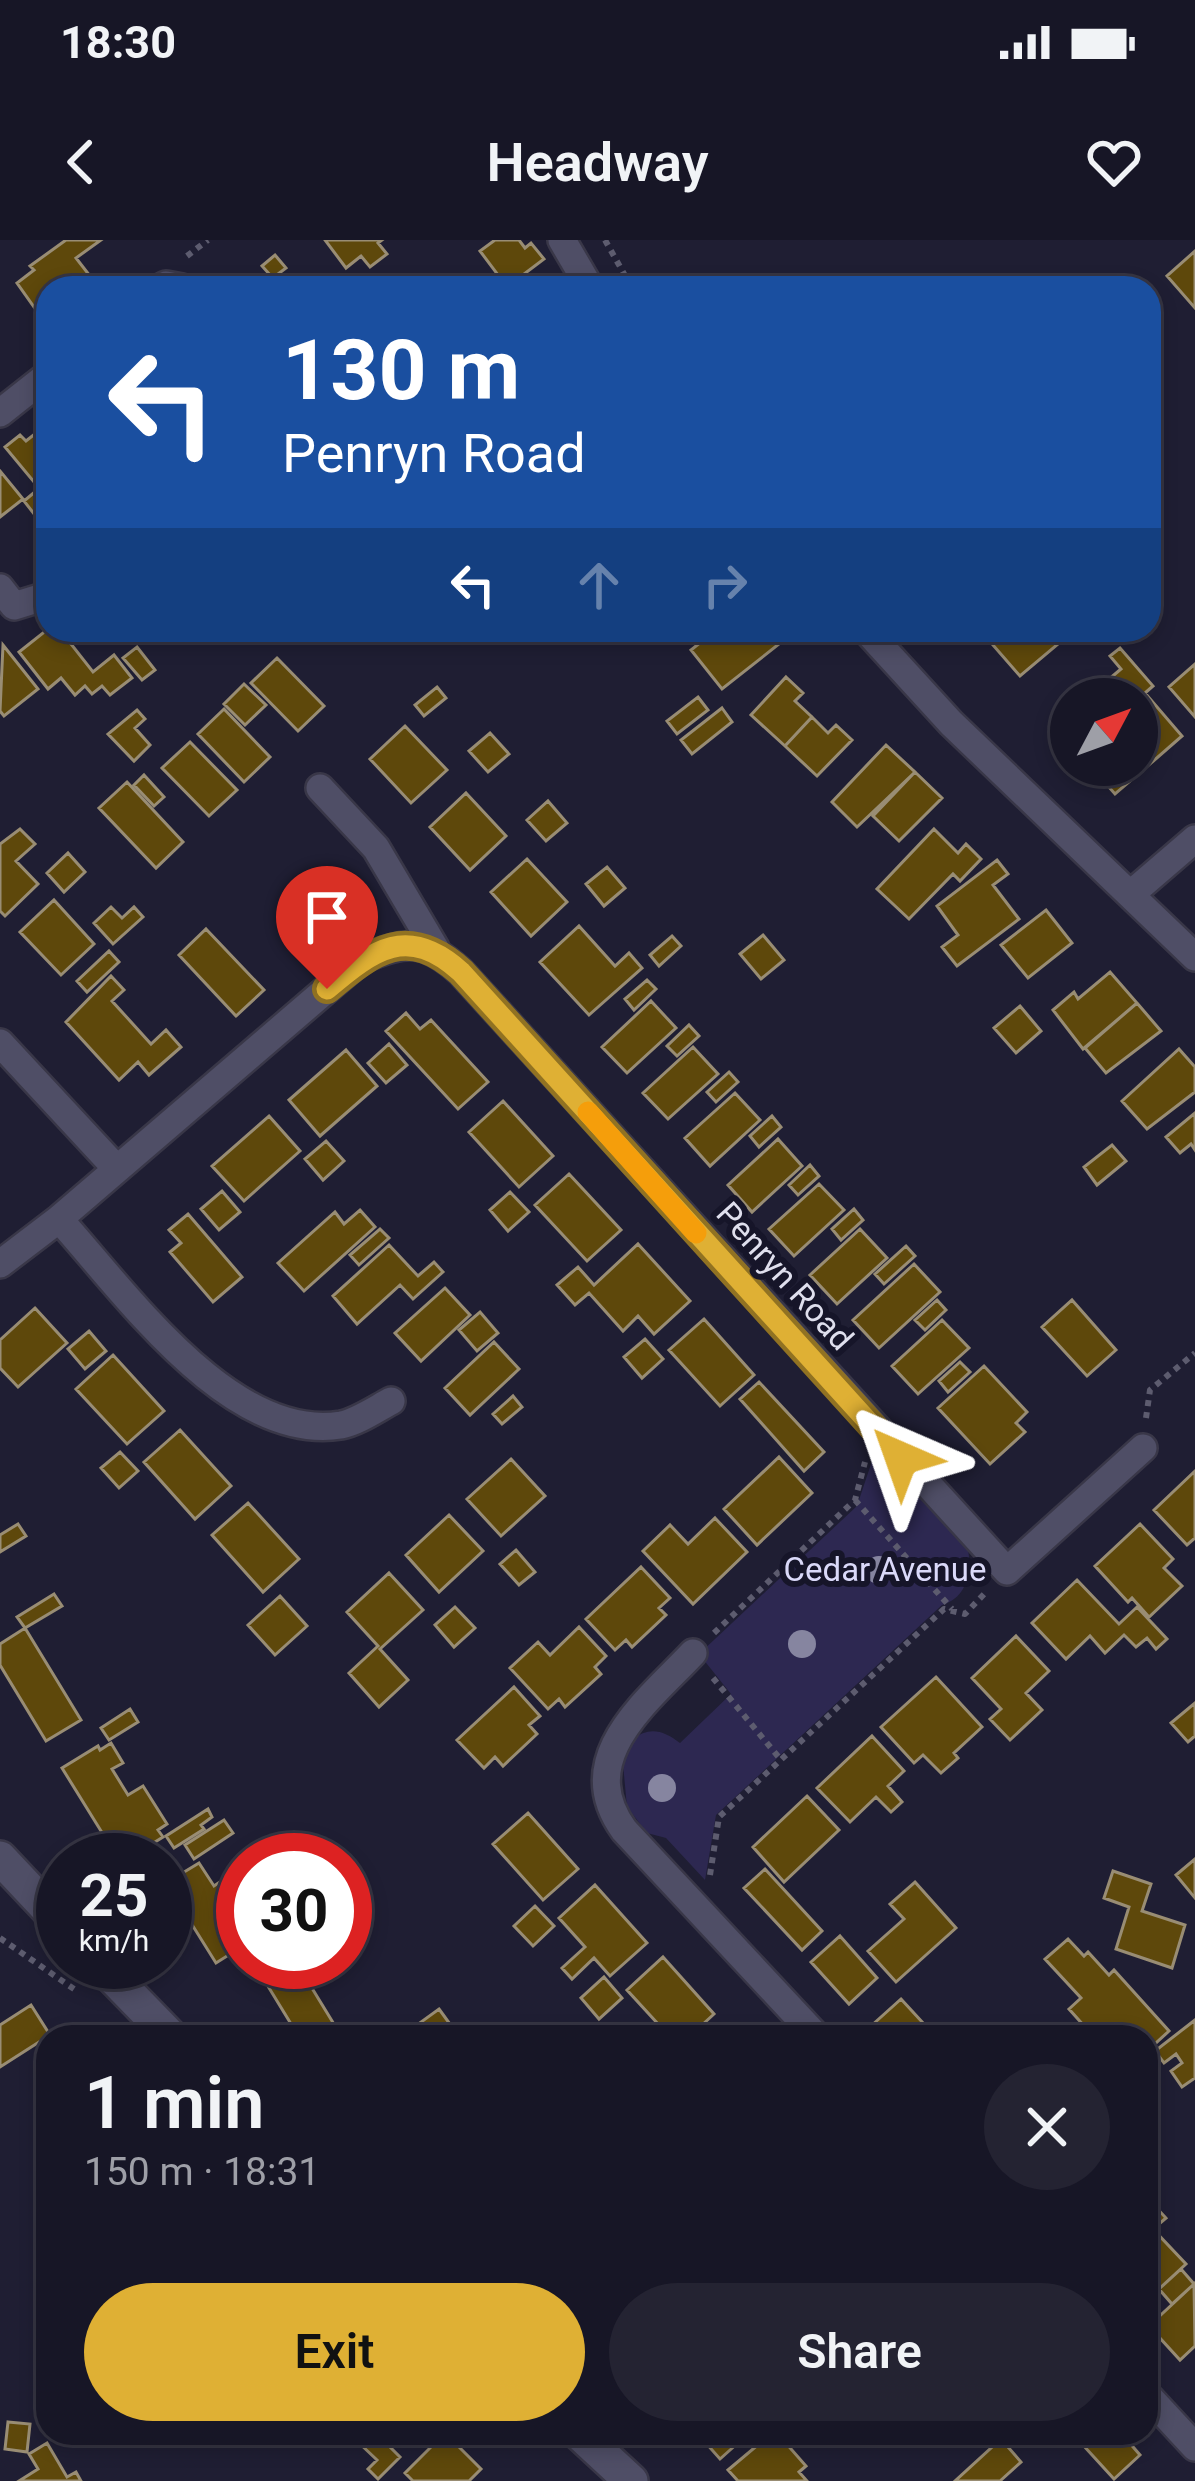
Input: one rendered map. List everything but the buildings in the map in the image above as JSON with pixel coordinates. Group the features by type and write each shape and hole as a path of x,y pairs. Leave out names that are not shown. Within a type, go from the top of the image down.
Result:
{"street":[{"path":"562,240 583,276"},
{"path":"0,412 36,384"},
{"path":"0,588 14,606 36,599"},
{"path":"877,642 950,724 1195,957"},
{"name":"Penryn Road","path":"320,788 376,848 435,948 1007,1570"},
{"path":"1131,894 1195,839"},
{"path":"0,1264 59,1219 362,959 396,946 435,948"},
{"path":"0,1043 116,1168"},
{"path":"59,1219 192,1366 252,1408 296,1424 343,1425 391,1401"},
{"path":"1007,1570 1143,1448"},
{"path":"693,1653 627,1726 608,1759 609,1804 616,1820 806,2025"},
{"path":"7,1879 36,1903"},
{"path":"124,1989 159,2025"},
{"path":"1158,2407 1195,2447"},
{"path":"592,2445 631,2481"}],"path":[{"path":"605,240 625,276"},
{"path":"1143,1448 1150,1390 1195,1353"},
{"path":"781,1761 693,1653 855,1500 874,1430"},
{"path":"855,1500 954,1611"},
{"path":"704,1915 719,1817 944,1609 965,1614 1007,1570"}],"green space":[{"name":"Cedar Avenue","path":"876,1449 968,1549 966,1583 957,1597 942,1605 716,1815 705,1880 666,1838 647,1833 627,1807 623,1764 632,1740 656,1731 680,1743 731,1694 699,1654 857,1506"}],"slow traffic":[{"path":"588,1112 696,1233"}],"route":[{"path":"327,989 362,959 396,946 435,948 901,1458"}]}
